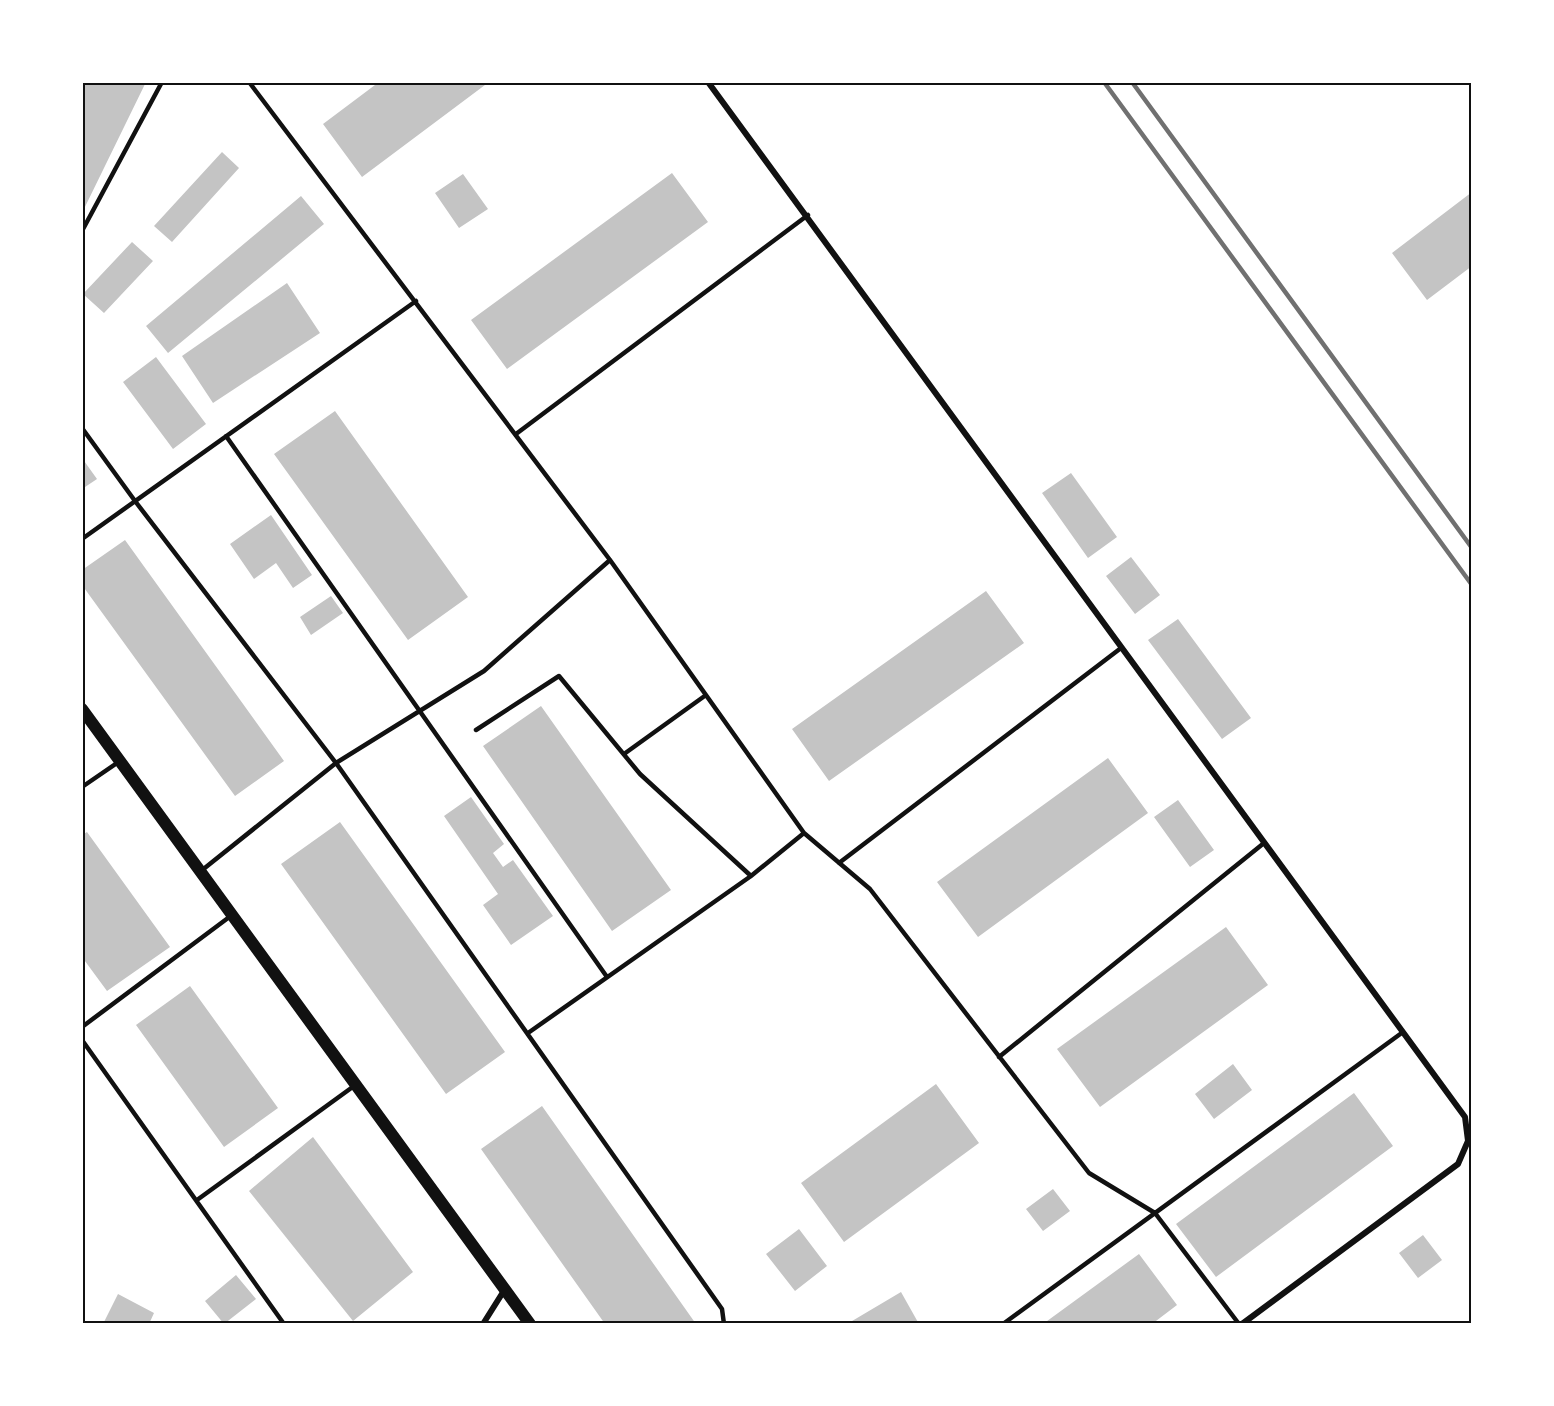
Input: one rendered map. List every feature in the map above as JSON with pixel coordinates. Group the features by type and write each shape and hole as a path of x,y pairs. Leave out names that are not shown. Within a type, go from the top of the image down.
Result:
{"main road":[{"path":"82,709 530,1323"}],"street":[{"path":"708,82 808,215 1121,648 1465,1117 1468,1141 1458,1164 1240,1323"},
{"path":"483,1323 505,1289"}],"lane":[{"path":"82,231 162,82"},
{"path":"249,82 610,560 804,833 870,889 1089,1173 1155,1213 1240,1323"},
{"path":"516,434 808,215"},
{"path":"82,539 416,301"},
{"path":"82,428 135,501 336,763 722,1309 724,1323"},
{"path":"226,436 607,977"},
{"path":"201,871 336,763 484,671 610,560"},
{"path":"839,863 1121,648"},
{"path":"476,730 559,676 640,774 751,876"},
{"path":"624,754 706,695"},
{"path":"82,787 120,761"},
{"path":"528,1033 751,876 804,833"},
{"path":"999,1057 1264,843"},
{"path":"82,1027 232,914"},
{"path":"1003,1323 1403,1032"},
{"path":"82,1040 284,1323"},
{"path":"197,1200 356,1085"}],"building":[{"path":"82,82 146,82 82,213"},
{"path":"379,82 489,82 362,177 323,124"},
{"path":"222,152 239,168 172,242 154,226"},
{"path":"672,173 708,222 507,369 471,320"},
{"path":"463,174 488,209 459,228 435,193"},
{"path":"1472,192 1472,266 1427,300 1392,253"},
{"path":"301,196 324,224 168,353 146,326"},
{"path":"132,242 153,261 104,313 83,294"},
{"path":"287,283 320,333 213,403 182,356"},
{"path":"156,357 206,424 173,449 123,382"},
{"path":"335,411 468,597 408,640 274,454"},
{"path":"82,458 97,479 82,489"},
{"path":"1071,473 1117,537 1088,558 1042,493"},
{"path":"271,515 312,575 293,588 276,563 254,579 230,544"},
{"path":"125,540 284,761 235,796 82,585 82,570"},
{"path":"1131,557 1160,595 1135,614 1106,576"},
{"path":"986,591 1024,643 829,781 792,729"},
{"path":"331,596 343,613 311,635 300,617"},
{"path":"1178,619 1251,718 1222,739 1148,640"},
{"path":"541,706 671,890 612,931 483,746"},
{"path":"1108,758 1148,813 978,937 937,882"},
{"path":"471,797 504,844 493,853 503,867 513,860 553,916 511,945 483,905 498,894 444,816"},
{"path":"1178,800 1214,850 1190,867 1154,817"},
{"path":"340,822 505,1052 446,1094 281,864"},
{"path":"87,832 170,947 107,991 82,957 82,835"},
{"path":"1226,927 1268,985 1100,1107 1057,1049"},
{"path":"190,986 278,1108 224,1147 136,1025"},
{"path":"1233,1064 1252,1090 1214,1119 1195,1094"},
{"path":"936,1084 979,1143 844,1242 801,1183"},
{"path":"1354,1093 1393,1146 1216,1277 1176,1224"},
{"path":"542,1106 696,1324 605,1324 481,1149"},
{"path":"313,1137 413,1272 353,1321 249,1191"},
{"path":"1053,1189 1070,1211 1043,1231 1026,1209"},
{"path":"799,1229 827,1266 795,1291 766,1254"},
{"path":"1423,1235 1442,1260 1418,1278 1399,1253"},
{"path":"1139,1254 1177,1305 1152,1324 1043,1324"},
{"path":"236,1275 256,1299 224,1324 205,1301"},
{"path":"901,1292 919,1324 847,1324"},
{"path":"118,1294 154,1313 149,1324 103,1324"}],"railway":[{"path":"1104,82 1472,585"},
{"path":"1132,82 1472,548"}]}
